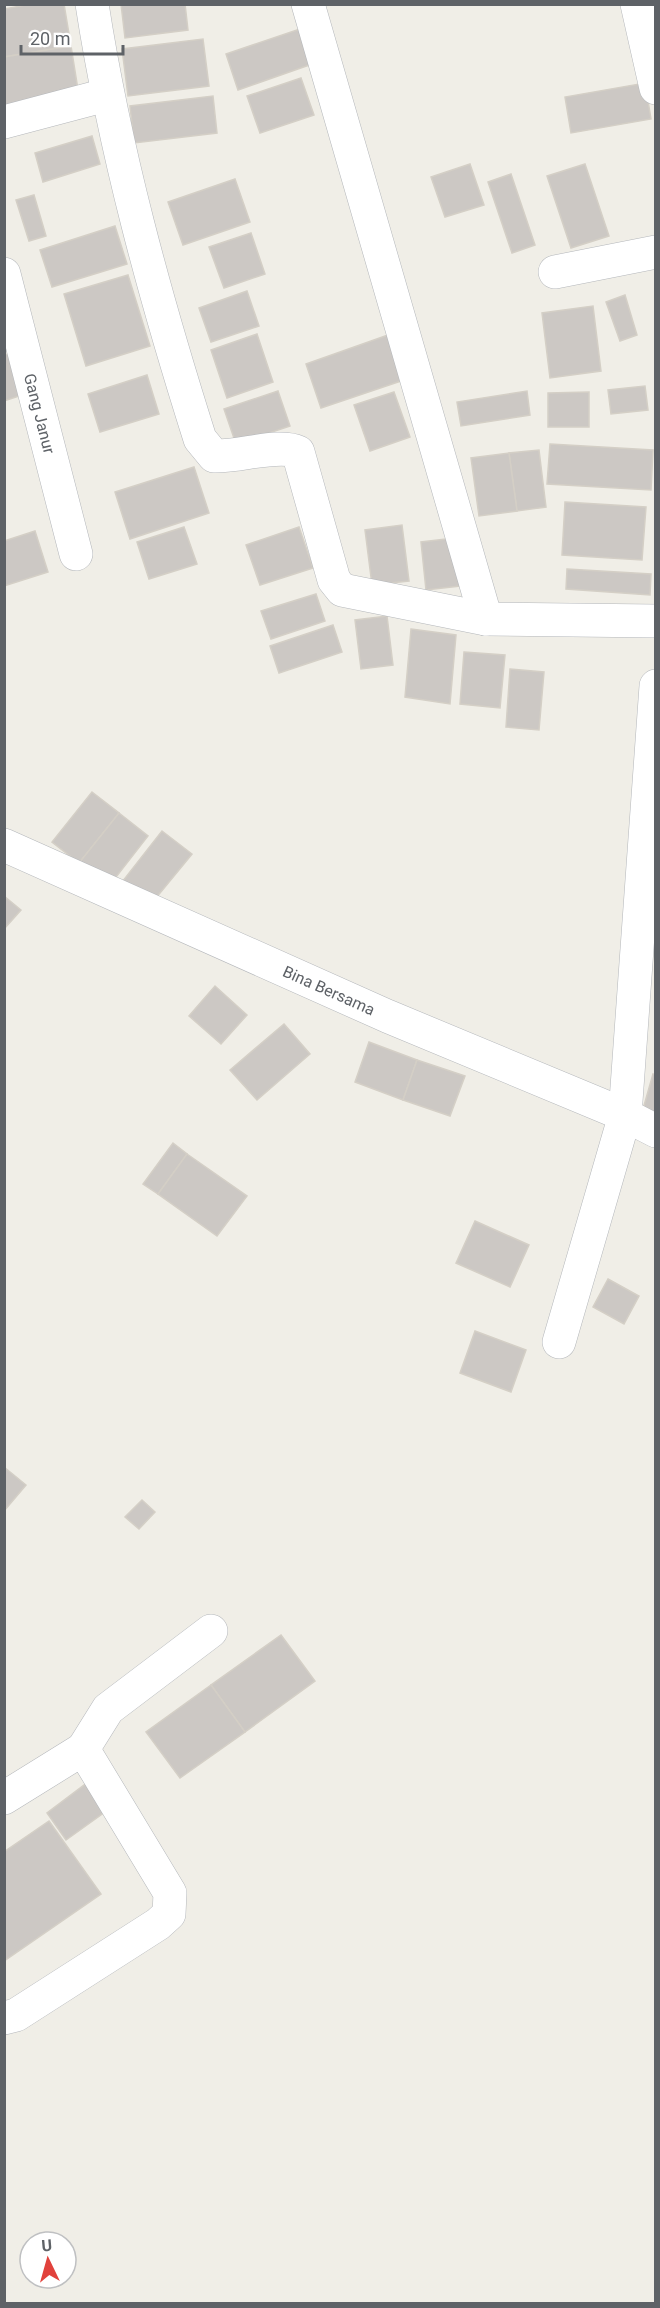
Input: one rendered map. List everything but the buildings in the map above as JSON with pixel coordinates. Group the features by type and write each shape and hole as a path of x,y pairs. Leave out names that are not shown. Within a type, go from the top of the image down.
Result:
{"street":[{"path":"92,4 106,95 130,194 200,439 214,456 235,457 277,448 289,448 298,452 334,580 342,590 486,619 656,621"},
{"path":"308,4 486,619"},
{"path":"637,4 656,88"},
{"path":"4,122 106,95"},
{"path":"555,273 656,252"},
{"name":"Gang Janur","path":"4,274 76,554"},
{"path":"559,1342 626,1115 656,686"},
{"name":"Bina Bersama","path":"4,845 387,1016 626,1115 656,1131"},
{"path":"4,1798 83,1749 108,1709 211,1631"},
{"path":"4,2018 35,2003 158,1924 169,1914 170,1893 83,1749"}]}
